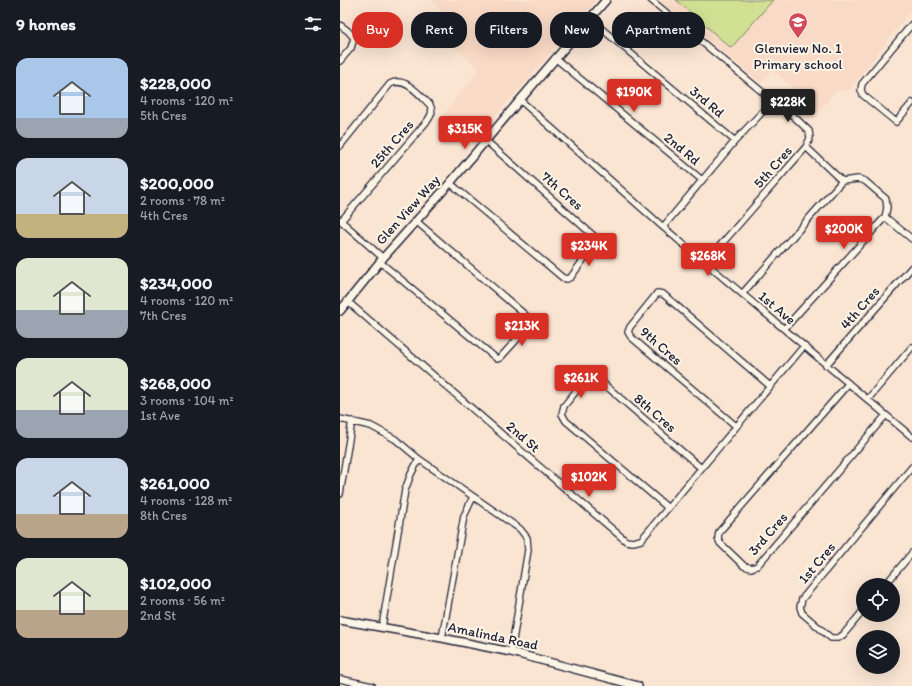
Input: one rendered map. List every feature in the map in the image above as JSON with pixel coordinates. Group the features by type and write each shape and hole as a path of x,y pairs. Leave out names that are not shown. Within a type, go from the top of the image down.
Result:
{"street":[{"name":"Glen View Way","path":"596,12 606,0"},
{"path":"651,0 766,95 768,101 766,108 735,141 663,227"},
{"path":"912,24 862,84 861,90 863,95 896,122 912,103"},
{"path":"340,25 354,38 351,48 340,61"},
{"name":"3rd Rd","path":"604,31 735,141"},
{"name":"Glen View Way","path":"340,311 381,260 450,183 564,48"},
{"name":"2nd Rd","path":"555,58 702,180"},
{"name":"25th Cres","path":"340,146 390,84 395,81 402,81 406,84 430,105 432,109 432,114 428,120 341,220"},
{"name":"1st Ave","path":"520,100 663,227 848,384 911,434"},
{"path":"768,101 785,108 809,131 810,138 806,147"},
{"name":"7th Cres","path":"450,183 563,278 568,279 571,276 594,245 595,237 485,140"},
{"name":"5th Cres","path":"706,263 806,147 842,181"},
{"path":"742,294 842,181 858,179 865,181 881,194 886,199 887,208 885,217 784,329"},
{"path":"885,217 912,239"},
{"path":"341,220 381,260 497,359 500,358 531,324 530,320 416,221"},
{"name":"4th Cres","path":"826,365 912,267"},
{"name":"9th Cres","path":"736,426 628,332 630,327 654,296 657,293 663,294 770,386"},
{"name":"2nd St","path":"347,302 626,541 633,542 641,540 804,346"},
{"path":"868,399 912,348"},
{"name":"8th Cres","path":"668,508 566,421 562,414 564,406 585,380 590,377 597,378 701,468"},
{"name":"3rd Cres","path":"848,384 719,532 718,538 720,543 744,566 751,568 757,566 886,415"},
{"path":"340,419 371,426 395,439 419,459 520,529 527,538 528,550 511,652"},
{"path":"340,494 352,421"},
{"path":"382,627 405,490 419,459"},
{"name":"1st Cres","path":"856,619 843,635 838,638 831,638 802,613 800,607 802,599 912,467"},
{"path":"442,638 464,516 473,497"},
{"path":"891,578 912,553"},
{"name":"Amalinda Road","path":"340,620 511,652 638,686"},
{"path":"340,679 372,686"}],"shaded area":[{"path":"431,0 597,0 586,12 550,12 550,48 555,48 474,140 444,114 479,69 456,48 467,48 467,12 443,12"},
{"name":"Glenview No. 1 Primary school","path":"659,0 912,0 912,9 849,90 836,91 820,110 772,70 761,83 705,37 705,12 674,12"}],"green space":[{"path":"676,0 773,0 731,48 705,25 705,12 690,12"}],"place":[{"name":"Glenview No. 1 Primary school","path":"798,39"}]}
